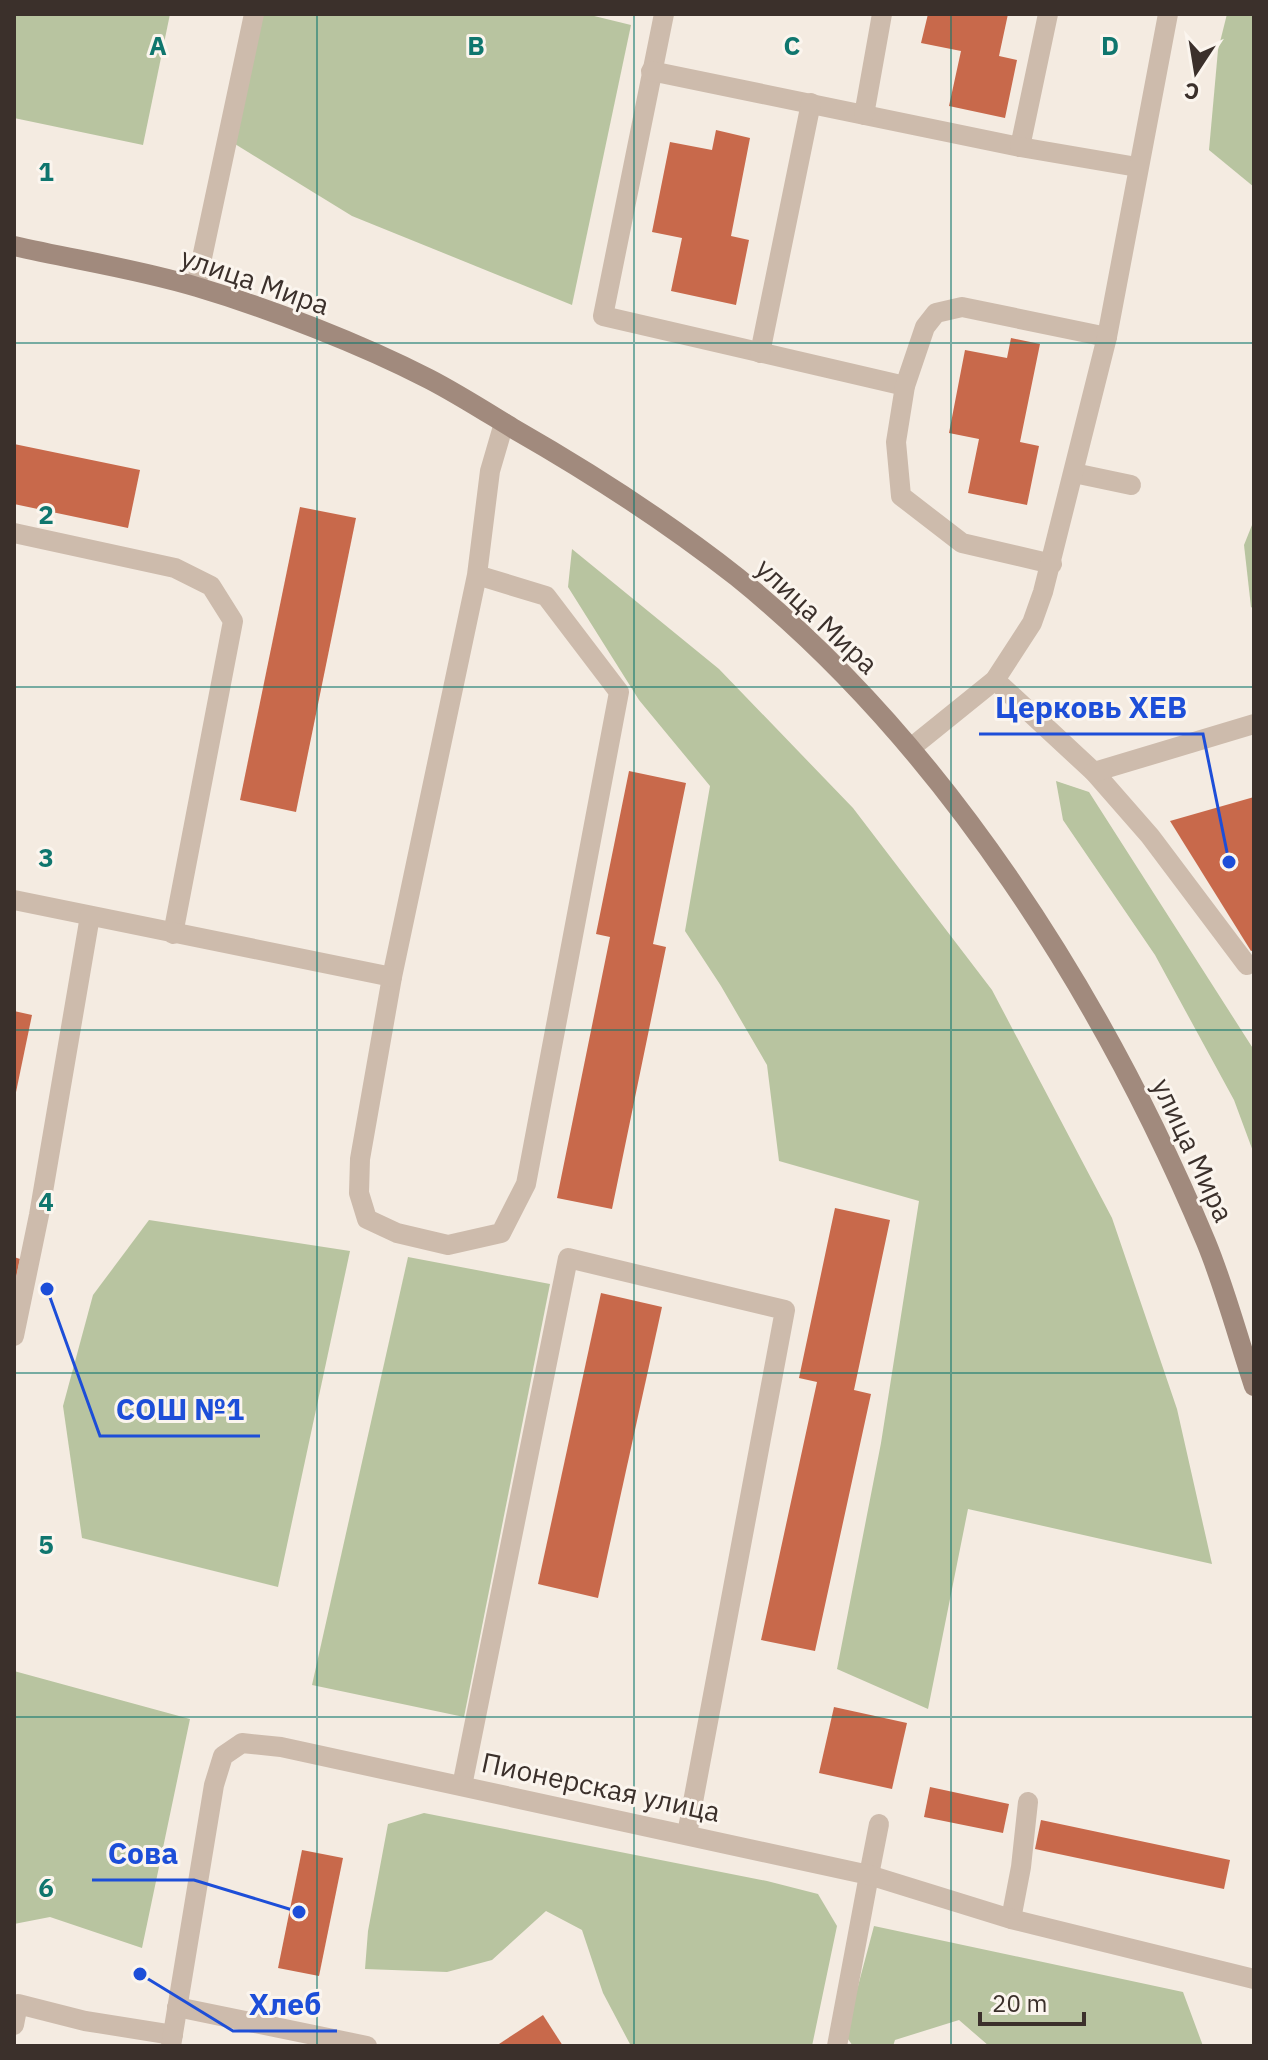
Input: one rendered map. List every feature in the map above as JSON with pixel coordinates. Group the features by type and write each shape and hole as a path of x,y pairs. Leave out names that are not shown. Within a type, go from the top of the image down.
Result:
{"main road":[{"name":"улица Мира","path":"14,246 196,286 322,331 428,378 645,510 737,578 808,641 912,747 977,834 1057,951 1135,1089 1207,1244 1254,1386"}],"street":[{"path":"196,286 254,14"},
{"path":"664,14 603,316 905,386"},
{"path":"864,115 882,14"},
{"path":"1020,147 1048,14"},
{"path":"912,747 995,680 1032,623 1052,564 1107,337 1168,14"},
{"path":"651,71 1020,147 1137,167"},
{"path":"760,353 811,103"},
{"path":"1052,564 962,543 901,496 896,442 905,386 925,327 936,313 962,307 1107,337"},
{"path":"477,575 546,596 619,692 526,1184 501,1233 448,1245 397,1233 367,1219 359,1193 360,1159 392,977 477,575 490,471 504,423"},
{"path":"1074,473 1131,485"},
{"path":"14,533 175,568 211,586 233,621 173,934"},
{"path":"995,680 1094,772 1150,836 1247,965"},
{"path":"1094,772 1254,724"},
{"path":"14,900 392,977"},
{"path":"14,1336 39,1215 90,916"},
{"path":"462,1786 568,1258 785,1310 687,1834"},
{"name":"Пионерская улица","path":"172,2040 214,1785 223,1756 242,1743 281,1747 869,1875 1011,1919 1254,1979"},
{"path":"1011,1919 1021,1867 1028,1802"},
{"path":"837,2046 879,1824"},
{"path":"14,2025 18,2004 172,2040"},
{"path":"177,2007 367,2046"}],"green space":[{"path":"14,14 170,14 143,145 14,118"},
{"path":"262,14 586,14 631,25 572,305 352,216 235,144"},
{"path":"1227,14 1254,14 1254,187 1209,150 1218,50"},
{"path":"1254,520 1254,609 1251,607 1244,545"},
{"path":"572,549 719,669 853,808 992,990 1112,1218 1177,1409 1212,1564 968,1509 928,1709 837,1669 881,1443 919,1201 779,1161 767,1065 685,931 710,786 639,700 568,587"},
{"path":"1056,781 1089,792 1254,1050 1254,1154 1234,1100 1155,955 1063,820"},
{"path":"149,1220 350,1251 278,1587 82,1538 63,1406 93,1295"},
{"path":"408,1257 550,1284 464,1717 312,1685"},
{"path":"14,1671 190,1719 142,1948 50,1917 14,1924"},
{"path":"424,1813 767,1881 818,1894 837,1926 812,2046 631,2046 603,1993 582,1930 546,1911 492,1960 447,1972 365,1969 368,1931 388,1824"},
{"path":"874,1926 1183,1992 1203,2046 989,2046 959,2020 895,2040 893,2046 853,2046 845,2035"}],"building":[{"path":"928,14 1008,14 999,56 1017,60 1005,118 949,106 961,51 921,43"},
{"path":"716,130 750,138 731,236 749,240 736,305 671,291 682,238 652,232 670,142 712,150"},
{"path":"1011,338 1040,344 1020,442 1039,446 1027,505 968,493 979,439 949,433 965,350 1007,358"},
{"path":"14,444 140,470 128,528 14,504"},
{"path":"300,507 356,518 296,812 240,800"},
{"path":"629,771 686,783 653,944 666,947 612,1209 557,1198 610,937 596,934"},
{"path":"1254,797 1254,950 1251,951 1170,821"},
{"path":"14,1011 32,1015 15,1097 14,1097"},
{"path":"835,1208 890,1220 854,1390 871,1394 815,1651 761,1640 817,1382 799,1378"},
{"path":"14,1257 20,1259 15,1283 14,1283"},
{"path":"601,1293 662,1307 598,1598 538,1584"},
{"path":"834,1707 907,1723 892,1789 819,1773"},
{"path":"930,1787 1009,1804 1003,1833 924,1817"},
{"path":"1041,1820 1230,1860 1224,1889 1035,1849"},
{"path":"302,1850 343,1858 319,1976 278,1968"},
{"path":"543,2015 563,2046 496,2046"}],"place":[{"name":"Церковь ХЕВ","path":"1229,862"},
{"name":"СОШ №1","path":"47,1289"},
{"name":"Сова","path":"299,1912"},
{"name":"Хлеб","path":"140,1974"}]}
